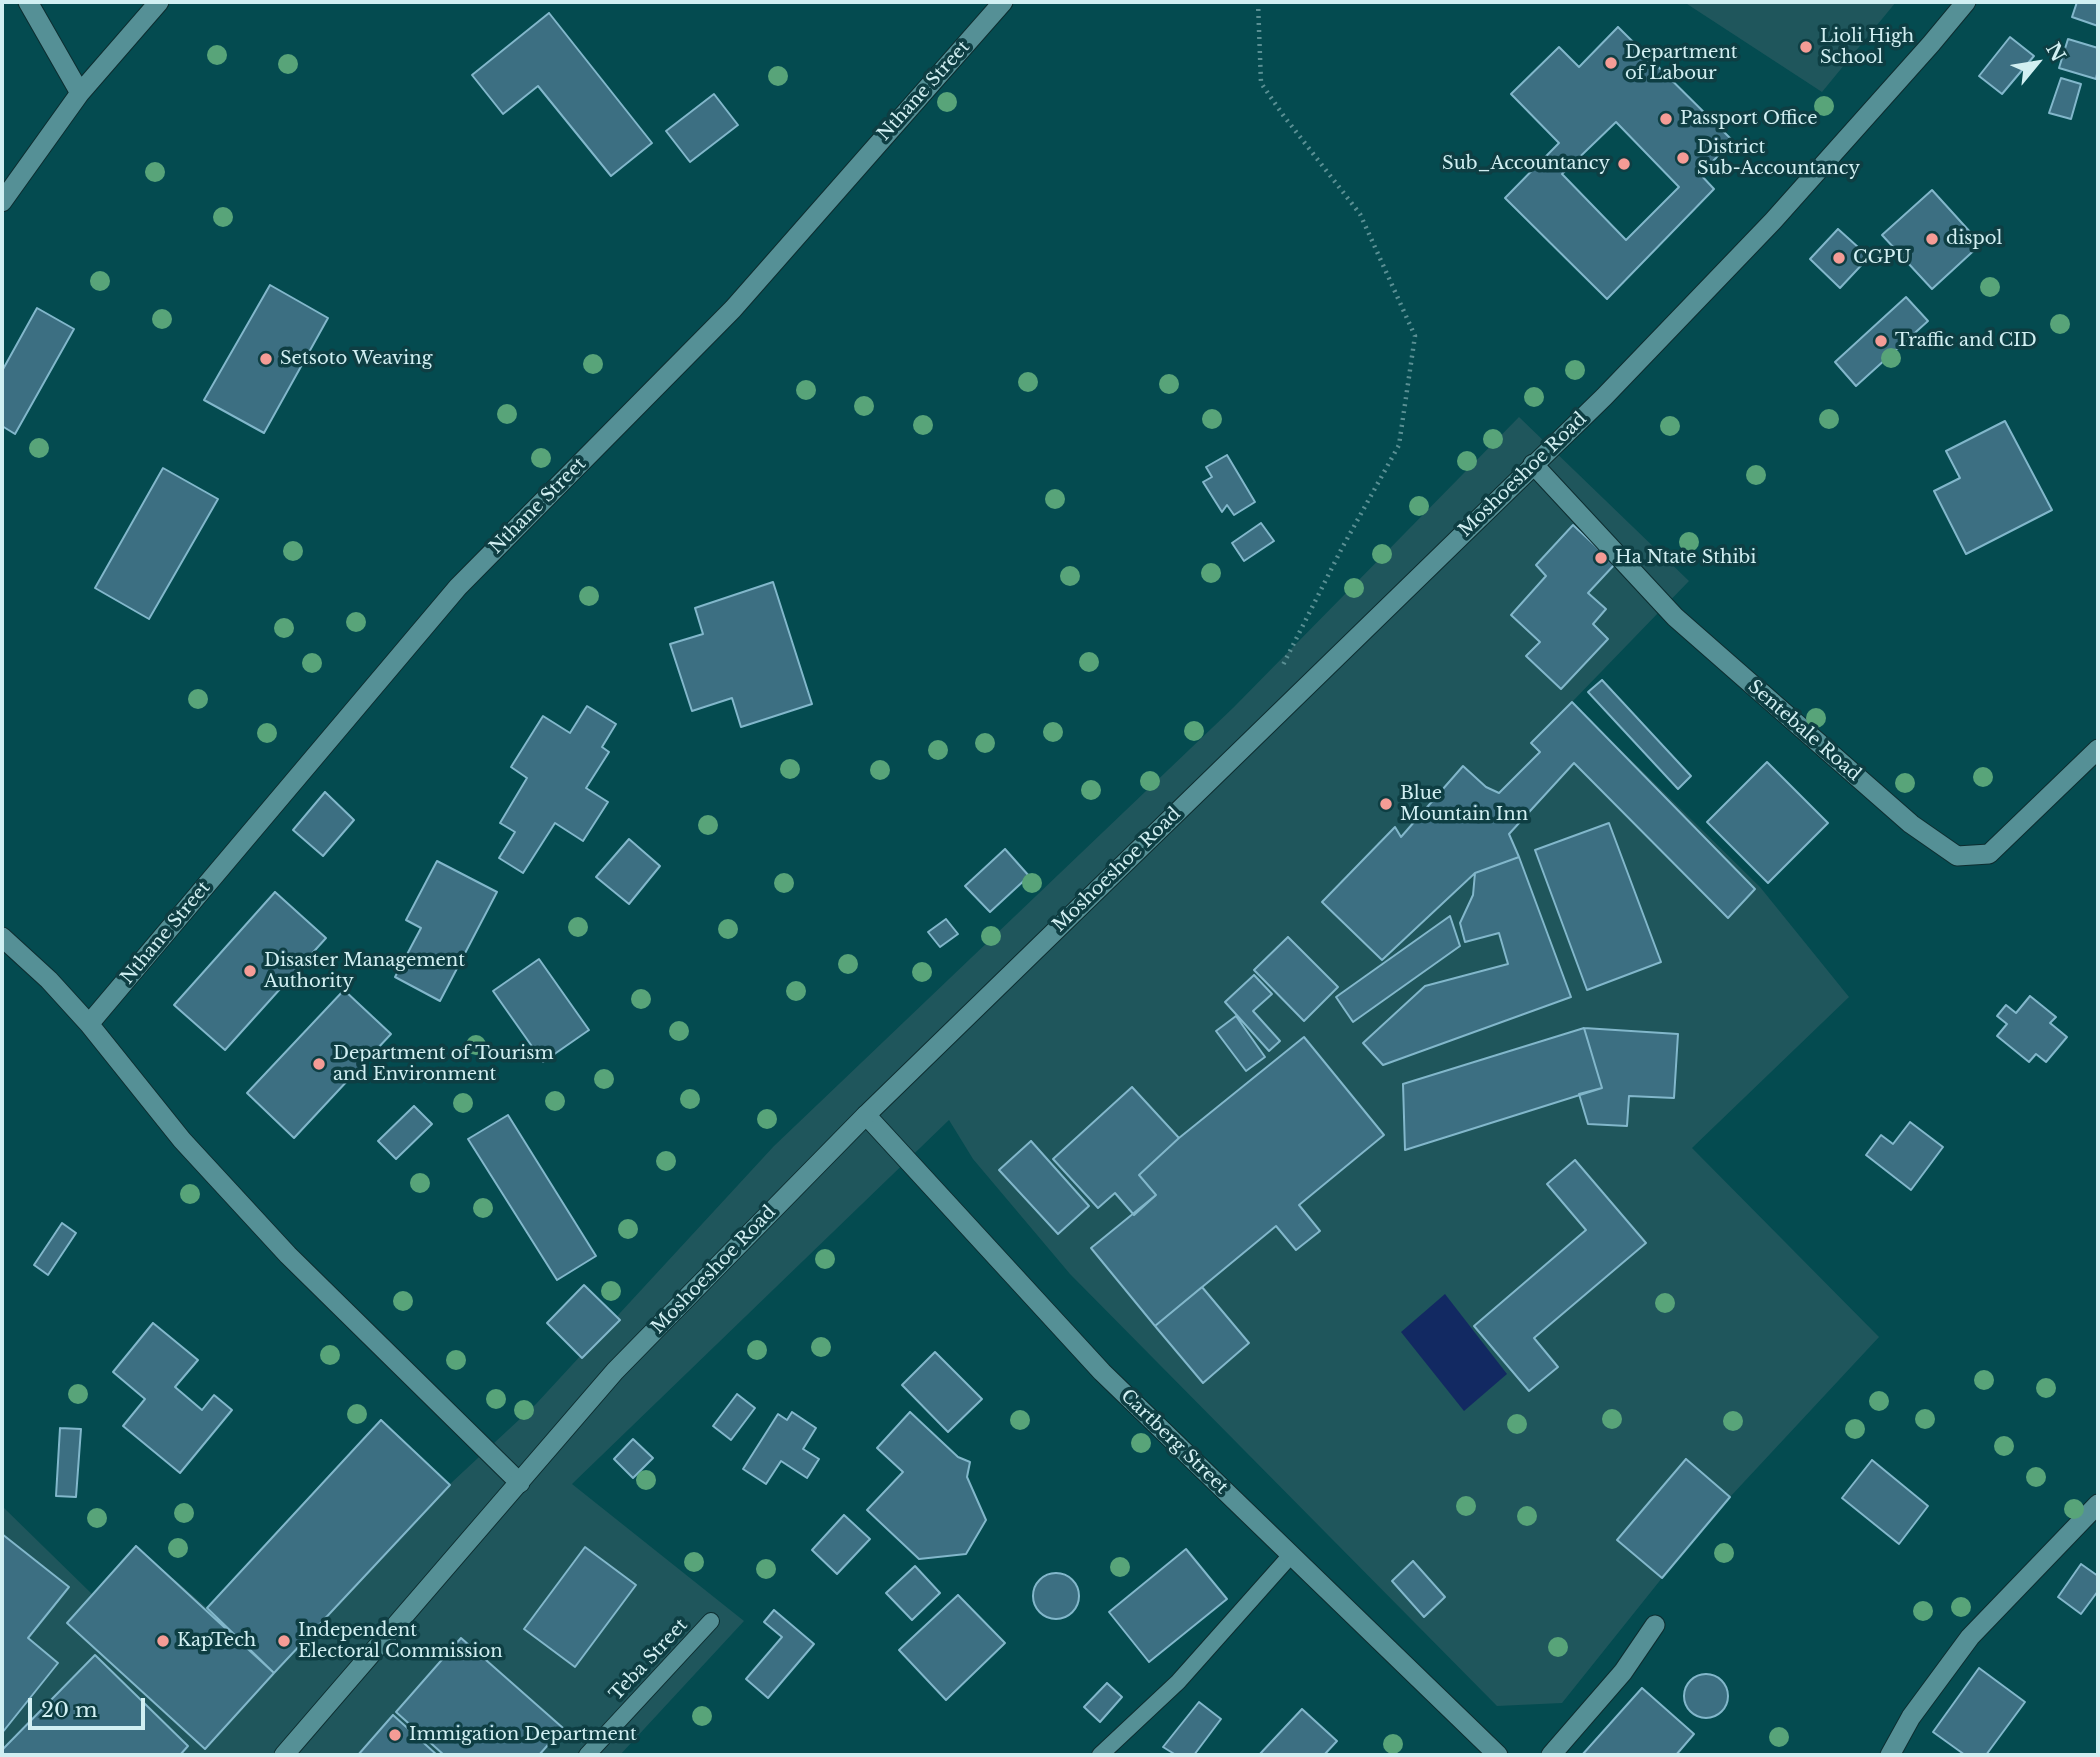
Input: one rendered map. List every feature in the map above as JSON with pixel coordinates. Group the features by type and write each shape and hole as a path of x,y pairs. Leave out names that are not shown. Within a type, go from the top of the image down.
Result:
{"street":[{"path":"28,2 80,93"},
{"path":"2,202 80,93 159,2"},
{"name":"Nthane Street","path":"89,1024 458,587 733,309 1003,2"},
{"name":"Moshoeshoe Road","path":"285,1755 615,1371 866,1115 1604,397 1773,222 1966,2"},
{"name":"Sentebale Road","path":"1533,464 1675,617 1911,824 1957,856 1989,854 2098,749"},
{"path":"2,937 49,981 89,1024 182,1140 279,1245 520,1483"},
{"name":"Cartberg Street","path":"866,1115 1102,1372 1498,1755"},
{"path":"1890,1755 1911,1717 1970,1637 2098,1504"},
{"path":"1551,1755 1622,1672 1655,1625"}],"lane":[{"path":"1100,1755 1178,1682 1291,1555"},
{"name":"Teba Street","path":"587,1755 711,1621"}],"path":[{"path":"1258,2 1261,83 1283,116 1360,214 1415,335 1399,445 1342,548 1282,667"}],"shaded area":[{"name":"Lioli High School","path":"1684,2 1896,2 1822,92"},
{"path":"1519,417 1689,581 1572,702 1760,887 1849,997 1692,1148 1879,1337 1730,1497 1562,1703 1497,1706 1070,1274 973,1159 949,1120 572,1484 744,1621 620,1755 2,1755 2,1506 92,1594 136,1546 207,1608 381,1420 450,1484 536,1404 774,1146 1234,707"}],"water":[{"path":"1445,1294 1507,1374 1464,1411 1401,1332"}],"building":[{"path":"2077,2 2098,2 2098,26 2072,17"},
{"path":"549,13 652,143 611,176 538,86 503,114 472,75"},
{"name":"District Sub-Accountancy","path":"1618,27 1733,141 1700,174 1714,189 1607,299 1505,198 1559,143 1511,94 1559,47 1579,67","holes":["1616,122 1679,187 1626,240 1562,174"]},
{"path":"2010,37 2034,56 2002,94 1979,76"},
{"path":"2068,39 2098,48 2096,79 2059,68"},
{"path":"2061,78 2081,84 2071,119 2049,113"},
{"path":"714,94 738,125 690,162 666,131"},
{"name":"dispol","path":"1932,190 1981,244 1932,289 1882,235"},
{"name":"CGPU","path":"1838,229 1869,257 1840,288 1810,259"},
{"name":"Setsoto Weaving","path":"270,285 328,318 264,433 204,400"},
{"name":"Traffic and CID","path":"1906,297 1928,321 1856,386 1835,362"},
{"path":"37,308 74,329 15,434 2,426 2,371"},
{"path":"2005,421 2052,510 1966,554 1934,491 1960,478 1946,451"},
{"path":"1227,455 1255,502 1234,515 1227,505 1222,512 1203,482 1212,477 1206,467"},
{"path":"163,468 218,499 149,619 95,588"},
{"path":"1261,523 1274,541 1244,561 1232,543"},
{"path":"1573,525 1615,564 1588,593 1606,609 1593,624 1608,639 1561,689 1526,656 1540,642 1511,615 1546,576 1536,565"},
{"path":"773,582 812,704 741,727 732,698 692,711 670,644 703,634 695,608"},
{"path":"1602,680 1691,776 1678,789 1588,692"},
{"path":"1572,702 1755,889 1728,918 1574,763 1509,834 1519,857 1475,873 1382,960 1322,902 1395,827 1401,837 1463,766 1486,787 1499,793 1540,752 1531,743"},
{"path":"587,706 616,724 602,747 609,752 586,788 608,802 583,841 555,823 523,873 499,858 515,832 500,823 527,778 511,767 543,716 570,733"},
{"path":"1767,762 1828,823 1768,883 1707,822"},
{"path":"325,792 354,820 323,856 293,830"},
{"path":"1609,823 1661,962 1587,990 1535,850"},
{"path":"629,839 660,866 629,904 596,877"},
{"path":"1005,849 1029,876 990,912 965,886"},
{"path":"1519,857 1571,997 1383,1065 1363,1043 1425,986 1508,964 1499,933 1465,942 1460,923 1473,895 1475,873"},
{"path":"437,861 497,892 440,1001 395,977 421,928 406,920"},
{"name":"Disaster Management Authority","path":"275,892 326,938 225,1050 174,1005"},
{"path":"1450,916 1460,946 1353,1022 1336,997"},
{"path":"946,919 958,934 940,947 928,932"},
{"path":"1288,937 1338,987 1304,1021 1254,970"},
{"path":"539,959 589,1030 543,1062 493,991"},
{"path":"1254,975 1272,994 1253,1011 1280,1041 1269,1051 1225,1002"},
{"name":"Department of Tourism and Environment","path":"344,990 391,1034 294,1138 247,1093"},
{"path":"2030,996 2056,1017 2050,1023 2067,1037 2046,1062 2036,1054 2029,1062 1997,1036 2007,1024 1997,1016 2006,1005 2016,1013"},
{"path":"1236,1016 1265,1057 1246,1071 1216,1031"},
{"path":"1584,1028 1602,1088 1405,1150 1403,1084"},
{"path":"1584,1028 1678,1034 1674,1098 1629,1096 1627,1126 1588,1124 1579,1094 1602,1088"},
{"path":"1304,1037 1384,1135 1299,1205 1320,1231 1296,1250 1276,1226 1155,1326 1091,1248 1156,1195 1139,1175 1179,1138"},
{"path":"1132,1087 1179,1138 1139,1175 1156,1195 1134,1215 1115,1193 1098,1208 1053,1159"},
{"path":"414,1106 432,1124 396,1159 378,1141"},
{"path":"508,1115 596,1256 557,1280 468,1139"},
{"path":"1910,1122 1943,1147 1911,1190 1866,1155 1881,1135 1893,1144"},
{"path":"1031,1141 1089,1206 1058,1234 999,1170"},
{"path":"1575,1160 1646,1243 1534,1338 1558,1367 1529,1391 1474,1326 1586,1230 1547,1184"},
{"path":"62,1223 76,1233 48,1275 34,1265"},
{"path":"584,1285 620,1320 582,1358 547,1323"},
{"path":"1202,1287 1249,1343 1203,1383 1155,1326"},
{"path":"153,1323 198,1360 175,1387 202,1410 214,1395 232,1410 180,1473 123,1426 145,1399 113,1372"},
{"path":"935,1352 982,1399 948,1432 902,1385"},
{"path":"737,1394 755,1408 731,1440 713,1426"},
{"path":"792,1412 816,1428 803,1449 819,1459 807,1478 781,1461 766,1484 743,1469 778,1414 787,1420"},
{"path":"910,1412 958,1457 970,1462 967,1477 986,1520 966,1554 919,1559 867,1510 903,1472 877,1448"},
{"path":"381,1420 450,1485 274,1673 207,1608"},
{"path":"60,1428 81,1429 76,1497 56,1496"},
{"path":"633,1439 653,1458 633,1478 614,1459"},
{"path":"1686,1459 1730,1497 1662,1578 1617,1540"},
{"path":"1872,1460 1928,1506 1899,1544 1842,1498"},
{"path":"844,1515 870,1539 837,1574 812,1550"},
{"path":"2,1534 69,1587 28,1638 58,1663 2,1733"},
{"name":"KapTech","path":"136,1546 274,1673 205,1749 67,1623"},
{"path":"585,1547 636,1585 575,1667 524,1629"},
{"path":"1186,1549 1227,1599 1149,1662 1109,1612"},
{"path":"1413,1561 1445,1597 1424,1617 1392,1581"},
{"path":"2081,1564 2098,1576 2098,1591 2081,1614 2058,1597"},
{"path":"915,1566 940,1593 912,1620 886,1593"},
{"path":"1056,1573 1072,1580 1079,1596 1072,1612 1056,1619 1040,1612 1033,1596 1040,1580"},
{"path":"958,1595 1005,1643 946,1700 899,1650"},
{"path":"774,1610 814,1644 768,1698 746,1679 782,1637 764,1622"},
{"path":"461,1638 563,1728 539,1755 444,1755 396,1712"},
{"path":"95,1655 188,1746 180,1755 2,1755 2,1750"},
{"path":"1979,1668 2025,1702 1986,1755 1965,1755 1933,1732"},
{"path":"1706,1674 1722,1680 1728,1696 1722,1712 1706,1718 1690,1712 1684,1696 1690,1680"},
{"path":"1107,1683 1122,1697 1100,1722 1084,1707"},
{"path":"1642,1688 1694,1734 1676,1755 1582,1755"},
{"path":"1199,1702 1221,1719 1194,1755 1176,1755 1163,1747"},
{"path":"1302,1709 1337,1741 1324,1755 1259,1755"},
{"name":"Immigation Department","path":"393,1715 437,1755 358,1755"}],"place":[{"name":"Lioli High School","path":"1806,47"},
{"name":"Department of Labour","path":"1611,63"},
{"name":"Passport Office","path":"1666,119"},
{"name":"District Sub-Accountancy","path":"1683,158"},
{"name":"Sub_Accountancy","path":"1624,164"},
{"name":"dispol","path":"1932,239"},
{"name":"CGPU","path":"1839,258"},
{"name":"Traffic and CID","path":"1881,341"},
{"name":"Setsoto Weaving","path":"266,359"},
{"name":"Ha Ntate Sthibi","path":"1601,558"},
{"name":"Blue Mountain Inn","path":"1386,804"},
{"name":"Disaster Management Authority","path":"250,971"},
{"name":"Department of Tourism and Environment","path":"319,1064"},
{"name":"KapTech","path":"163,1641"},
{"name":"Independent Electoral Commission","path":"284,1641"},
{"name":"Immigation Department","path":"395,1735"}]}
